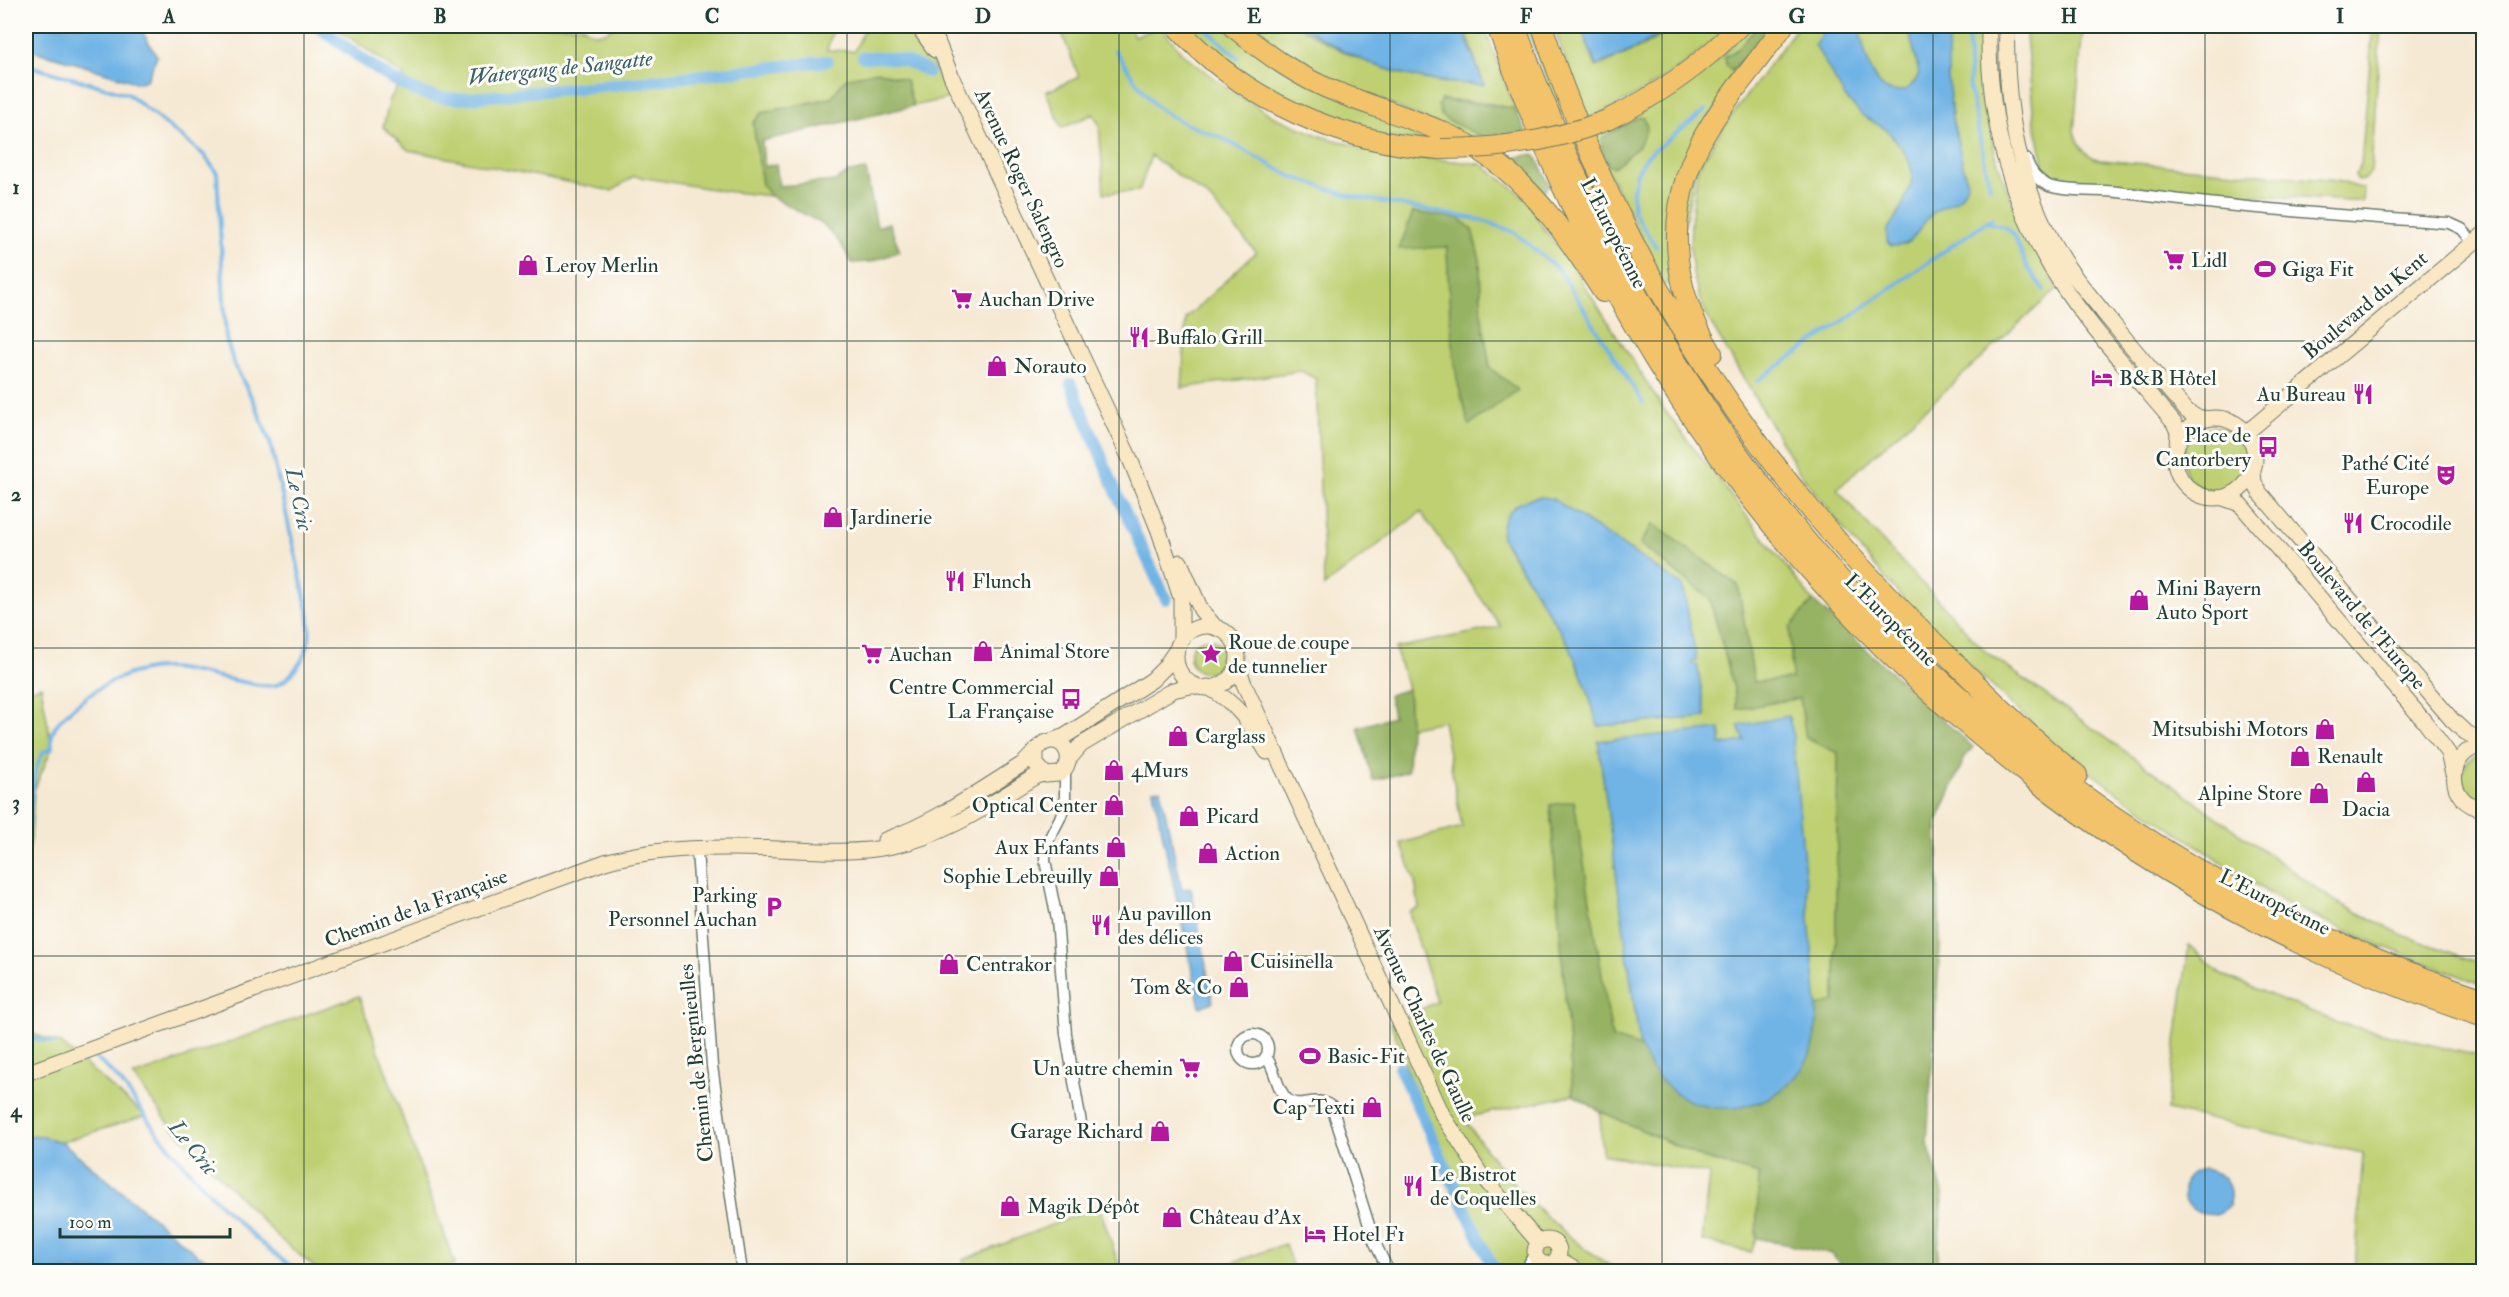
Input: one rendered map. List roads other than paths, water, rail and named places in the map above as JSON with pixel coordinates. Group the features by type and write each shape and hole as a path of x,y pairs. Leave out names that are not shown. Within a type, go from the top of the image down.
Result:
{"highway":[{"path":"1176,26 1224,70 1287,110 1358,136 1399,145 1441,149 1500,147 1537,142 1607,120 1644,102 1679,79 1715,50 1739,26"},
{"path":"1232,26 1268,54 1310,79 1337,93 1446,134 1476,149 1511,175 1539,203 1565,236 1661,387 1676,407 1708,441"},
{"name":"L'Européenne","path":"1497,26 1546,150 1594,250 1647,346 1708,441 1789,546 1863,628 1952,713 2046,789 2138,853 2264,925 2374,976 2484,1017"},
{"name":"L'Européenne","path":"1515,26 1543,100 1574,171 1639,299 1714,420 1800,533 1844,583 1905,646 1970,706 2022,748 2129,826 2189,864 2266,907 2370,956 2484,999"},
{"path":"1542,26 1565,92 1636,248 1684,333 1726,397 1817,518 1881,589 2006,712 2062,763 2133,817 2266,907"},
{"path":"1784,26 1712,122 1689,167 1681,195 1677,225 1679,271 1690,309 1713,353 1800,483 1881,589"}],"main road":[{"name":"Avenue Roger Salengro","path":"918,26 952,78"},
{"name":"Avenue Roger Salengro","path":"931,26 952,78 1130,459 1168,535 1195,599 1216,628"},
{"path":"1989,26 1991,88 1999,137 2009,175 2032,233 2047,262 2073,300 2174,423 2178,432 2176,466 2185,485 2202,496 2223,498 2242,489 2253,471 2255,451 2246,433 2229,420 2196,417 2187,411 2065,262 2044,224 2032,196 2018,149 2008,77 2007,26"},
{"name":"Boulevard du Kent","path":"2246,433 2478,238"},
{"path":"2177,446 2189,428 2208,419"},
{"name":"Avenue Roger Salengro","path":"1130,459 1180,591 1183,604 1179,644"},
{"name":"Boulevard de l'Europe","path":"2253,471 2254,482 2260,493 2427,692 2458,727 2484,744"},
{"name":"Boulevard de l'Europe","path":"2223,498 2240,504 2425,722 2448,753 2454,785 2462,799 2471,806 2483,809"},
{"path":"1198,627 1216,628 1232,640 1237,653 1237,663 1226,680 1173,690 1081,745 1058,775 1046,775 1036,764 1036,752 1042,745 1065,736 1147,684 1160,673 1189,632 1198,627"},
{"path":"1179,644 1176,657 1179,670 1188,681 1202,686"},
{"name":"Avenue Charles de Gaulle","path":"1237,663 1244,684 1442,1114 1481,1175 1537,1247 1538,1260 1553,1261 1579,1272"},
{"name":"Avenue Charles de Gaulle","path":"1202,686 1228,699 1242,712 1300,806"},
{"path":"1051,741 1064,746 1067,764"},
{"path":"2453,774 2462,755 2484,744"},
{"name":"Chemin de la Française","path":"834,851 885,840 910,830 986,787 1025,762 1036,752"},
{"name":"Chemin de la Française","path":"26,1073 578,871 632,855 698,850 834,851 884,848 933,836 953,827 1036,776 1046,775"},
{"name":"Avenue Charles de Gaulle","path":"1537,1247 1548,1240 1555,1244 1558,1251 1553,1261"}],"street":[{"path":"2013,119 2028,165 2046,184 2058,188 2114,191 2236,206 2449,223 2478,238"},
{"path":"1067,764 1063,812 1046,845 1045,860 1057,919 1066,1034 1081,1124"},
{"path":"1046,775 1058,788 1063,812"},
{"name":"Chemin de Bergnieulles","path":"698,850 711,1055 742,1272"},
{"path":"1266,1057 1273,1065 1284,1095 1289,1101 1300,1104 1319,1100 1332,1107 1374,1241 1389,1272"},
{"path":"1525,1272 1537,1247"},
{"path":"1532,1272 1553,1261"}],"water":[{"path":"26,26 139,26 157,56 147,80 138,83 26,49"},
{"path":"1302,26 1462,26 1484,85 1449,83 1396,72 1362,60"},
{"path":"1581,26 1675,26 1629,52 1596,66"},
{"path":"1826,26 1858,26 1866,56 1875,77 1889,90 1899,91 1912,85 1919,73 1908,26 1948,26 1948,77 1952,117 1967,183 1961,196 1935,211 1905,244 1891,246 1887,242 1887,230 1899,213 1911,185 1912,171 1908,159 1887,130 1863,116 1845,97 1815,45"},
{"path":"1542,497 1553,499 1683,586 1696,657 1692,664 1697,664 1706,717 1598,726 1587,689 1569,645 1502,538 1503,521 1507,514 1526,500"},
{"path":"1788,716 1792,729 1817,1006 1813,1047 1803,1067 1789,1084 1771,1096 1751,1105 1730,1108 1709,1107 1688,1100 1669,1088 1652,1069 1640,1047 1598,741 1721,729 1720,745 1745,741 1738,726"},
{"path":"1160,789 1182,889 1191,888 1213,1002 1200,1007 1153,790"},
{"path":"34,1135 62,1142 199,1256 240,1271 26,1271 26,1139"},
{"path":"2205,1169 2218,1174 2229,1187 2229,1206 2217,1213 2199,1212 2188,1205 2184,1199 2187,1178 2194,1172"}],"waterway":[{"name":"Watergang de Sangatte","path":"317,26 405,86 436,97 459,99 632,83 827,61"},
{"path":"1203,26 1238,58"},
{"path":"1968,26 1970,91 1990,187"},
{"path":"1115,50 1154,104 1167,114 1222,138 1292,177 1351,196 1481,220 1514,232 1560,271 1643,403"},
{"path":"863,57 897,59 928,72"},
{"name":"Le Cric","path":"26,65 128,94 204,155 217,173 226,338 234,364 255,404 270,442 310,626 307,647 302,660 290,675 276,685 268,686 178,669 155,668 131,673 109,683 71,709 54,730 52,748 42,753 34,776 26,847"},
{"path":"1656,247 1633,211 1633,191 1637,173 1647,156 1706,110"},
{"path":"1757,381 1992,218"},
{"path":"1986,222 2005,227 2013,234 2028,268 2044,290"},
{"path":"1071,384 1117,494 1166,599"},
{"name":"Le Cric","path":"26,1037 55,1043"},
{"name":"Le Cric","path":"96,1059 123,1085 150,1123 223,1207 241,1225 299,1272"},
{"path":"1399,1067 1495,1272"}],"place":[{"name":"Lidl","path":"2174,260"},
{"name":"Leroy Merlin","path":"528,265"},
{"name":"Giga Fit","path":"2265,269"},
{"name":"Auchan Drive","path":"962,299"},
{"name":"Buffalo Grill","path":"1139,337"},
{"name":"Norauto","path":"997,366"},
{"name":"B&B Hôtel","path":"2102,378"},
{"name":"Au Bureau","path":"2363,394"},
{"name":"Place de Cantorbery","path":"2268,447"},
{"name":"Pathé Cité Europe","path":"2446,475"},
{"name":"Jardinerie","path":"833,517"},
{"name":"Crocodile","path":"2353,523"},
{"name":"Flunch","path":"955,581"},
{"name":"Mini Bayern Auto Sport","path":"2139,600"},
{"name":"Animal Store","path":"983,651"},
{"name":"Auchan","path":"872,654"},
{"name":"Roue de coupe de tunnelier","path":"1211,654"},
{"name":"Centre Commercial La Française","path":"1071,699"},
{"name":"Mitsubishi Motors","path":"2325,729"},
{"name":"Carglass","path":"1178,736"},
{"name":"Renault","path":"2300,756"},
{"name":"4Murs","path":"1114,770"},
{"name":"Dacia","path":"2366,782"},
{"name":"Alpine Store","path":"2319,793"},
{"name":"Optical Center","path":"1114,805"},
{"name":"Picard","path":"1189,816"},
{"name":"Aux Enfants","path":"1116,847"},
{"name":"Action","path":"1208,853"},
{"name":"Sophie Lebreuilly","path":"1109,876"},
{"name":"Parking Personnel Auchan","path":"774,907"},
{"name":"Au pavillon des délices","path":"1101,925"},
{"name":"Cuisinella","path":"1233,961"},
{"name":"Centrakor","path":"949,964"},
{"name":"Tom & Co","path":"1239,987"},
{"name":"Basic-Fit","path":"1310,1056"},
{"name":"Un autre chemin","path":"1190,1068"},
{"name":"Cap Texti","path":"1372,1107"},
{"name":"Garage Richard","path":"1160,1131"},
{"name":"Le Bistrot de Coquelles","path":"1413,1186"},
{"name":"Magik Dépôt","path":"1010,1206"},
{"name":"Château d'Ax","path":"1172,1217"},
{"name":"Hotel F1","path":"1315,1234"}]}
